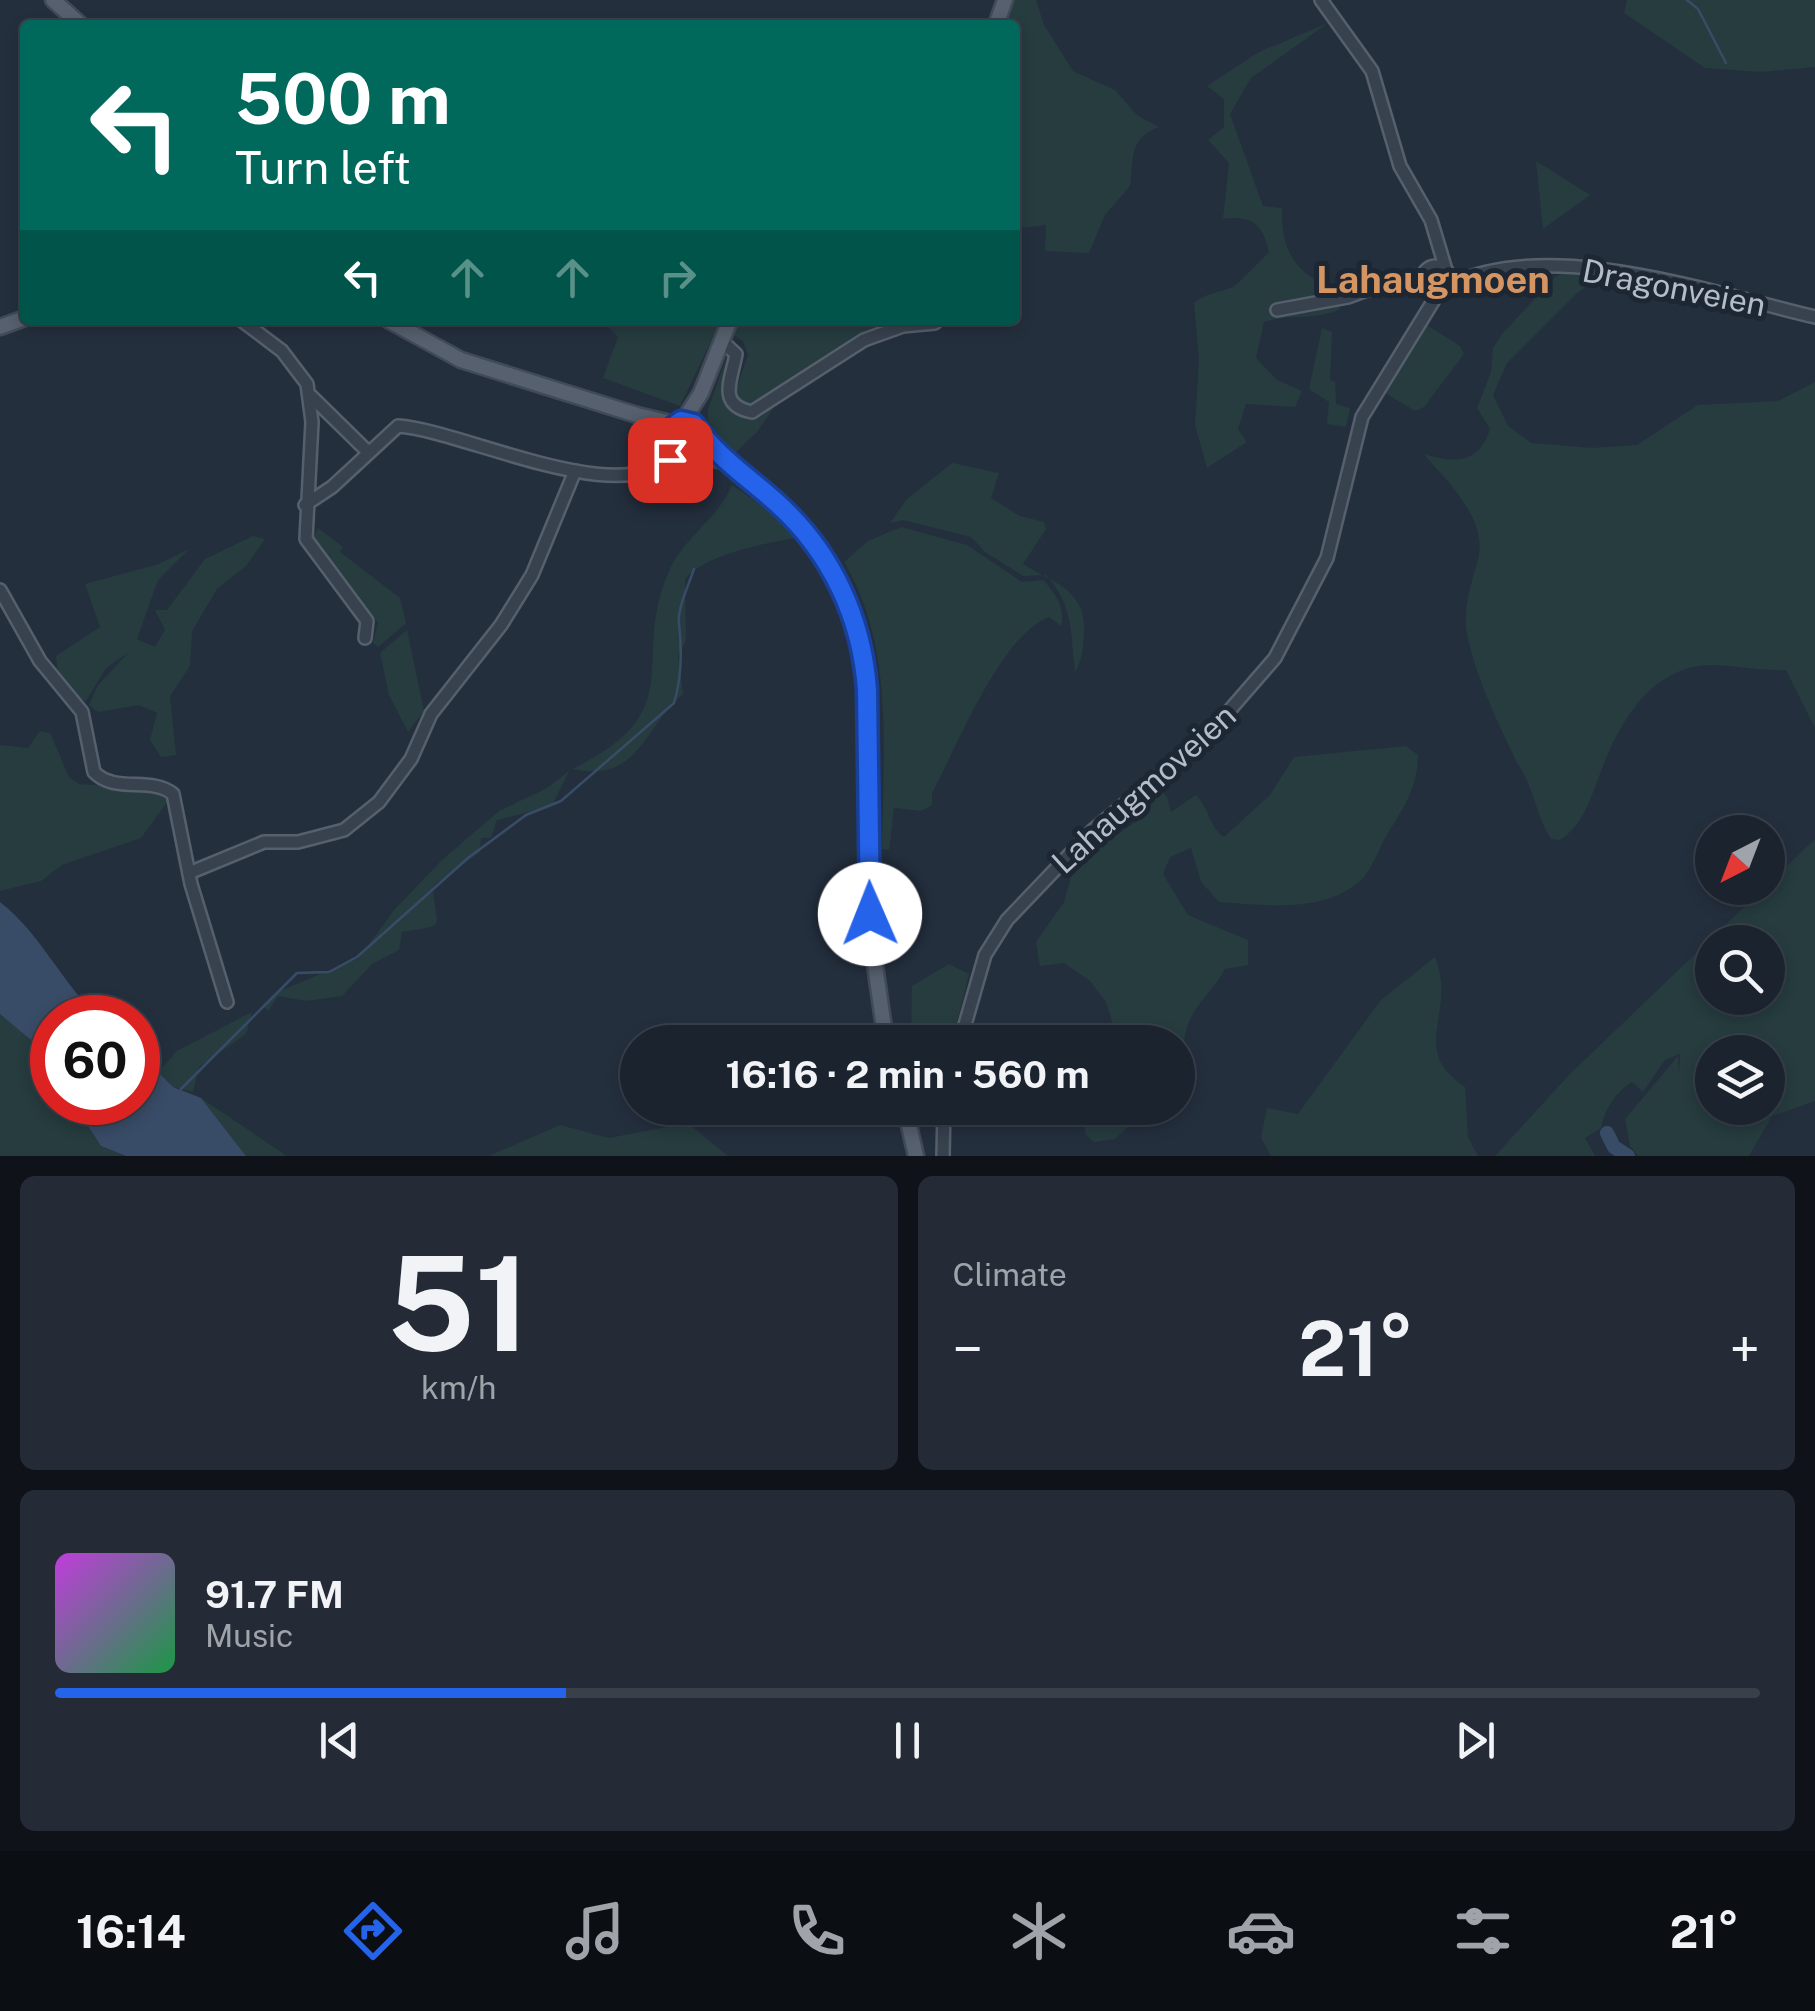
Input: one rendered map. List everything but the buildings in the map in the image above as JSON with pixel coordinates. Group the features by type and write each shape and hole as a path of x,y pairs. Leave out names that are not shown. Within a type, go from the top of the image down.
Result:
{"main road":[{"path":"52,0 75,20"},
{"path":"396,325 442,352 637,415 685,435 772,498 808,536 840,586 858,630 867,690 870,930 884,1025"},
{"path":"410,325 490,367"},
{"path":"685,435 728,325"},
{"path":"901,1125 908,1156"},
{"path":"909,1125 916,1156"}],"street":[{"path":"1322,0 1372,71 1400,166 1438,241 1448,276"},
{"path":"1278,310 1348,297 1375,287 1427,287 1438,241"},
{"path":"1433,266 1448,276"},
{"name":"Dragonveien","path":"1427,287 1448,276 1552,266 1596,268 1815,318"},
{"name":"Lahaugmoveien","path":"965,1025 982,962 1007,920 1092,831 1218,726 1274,658 1326,558 1362,417 1422,314 1427,287"},
{"path":"247,325 293,362 311,396 367,451"},
{"path":"722,341 736,354 728,382 729,397 738,408 752,412 864,340 914,325"},
{"path":"311,396 306,539 367,621 366,638"},
{"path":"306,505 332,488 392,428 413,427 575,471 650,474 666,465 685,435"},
{"path":"188,873 264,842 298,842 344,830 379,802 411,760 431,714 501,624 532,574 575,471"},
{"path":"0,590 40,660 82,712 94,772 108,782 164,788 173,794 188,873 227,1002"},
{"path":"943,1156 944,1125"}],"green space":[{"path":"1014,0 1036,0 1044,25 1073,71 1115,90 1137,115 1159,127 1137,144 1130,186 1105,215 1089,253 1045,251 1046,225 1020,228 1020,20 992,20 998,8"},
{"path":"1627,0 1815,0 1815,67 1761,72 1705,68 1624,13"},
{"path":"1328,23 1251,78 1230,114 1263,206 1282,208 1285,238 1294,261 1312,278 1339,294 1340,309 1264,322 1256,358 1277,380 1302,391 1295,407 1246,404 1238,429 1247,442 1207,468 1195,425 1199,360 1194,303 1233,287 1269,252 1254,223 1241,218 1223,219 1229,163 1208,140 1224,127 1224,99 1207,86 1259,52"},
{"path":"1536,161 1590,195 1543,229"},
{"path":"1570,270 1603,274 1576,294 1507,363 1493,395 1508,426 1531,443 1592,448 1637,445 1698,405 1778,401 1815,382 1815,728 1786,670 1716,665 1692,667 1671,675 1653,687 1625,721 1583,815 1560,840 1551,839 1546,830 1488,700 1471,651 1466,615 1478,559 1477,529 1454,489 1424,454 1455,460 1479,449 1490,429 1477,408 1491,372 1493,348 1555,277"},
{"path":"1425,324 1460,346 1464,354 1424,407 1415,411 1387,394 1385,388"},
{"path":"606,325 876,325 868,336 777,403 757,432 726,462 702,426 702,414 708,430 708,409 729,351 734,395 748,355 743,341 721,328 716,331 680,406 603,378 618,337"},
{"path":"1322,328 1332,332 1330,380 1335,382 1336,404 1350,408 1346,427 1327,424 1329,402 1309,389"},
{"path":"952,463 999,473 991,498 1020,516 1044,522 1046,529 1023,564 1043,575 1023,576 985,552 971,537 903,520 890,523 906,500"},
{"path":"732,485 806,536 724,556 685,579 686,640 678,656 683,694 626,761 595,771 572,769 609,748 633,726 645,705 651,682 658,603 669,571"},
{"path":"901,527 967,545 1022,582 1043,580 1058,601 1062,619 1061,626 1049,617 1031,628 997,668 932,793 932,805 921,811 894,808 889,850 882,849 884,738 879,665 872,629 844,562 868,541"},
{"path":"318,528 343,547 340,552 400,598 406,623 378,647 373,643 378,623 313,539"},
{"path":"253,536 265,539 246,566 217,589 192,631 190,666 170,696 176,755 161,757 150,740 157,713 139,705 98,712 89,705 98,685 128,653 106,668 86,701 80,700 58,675 56,656 100,627 85,584 159,564 189,549 158,580 137,639 155,647 165,630 155,610 167,610 205,559"},
{"path":"1049,578 1066,589 1080,607 1083,649 1075,672 1066,610"},
{"path":"407,630 424,711 408,732 389,695 380,653"},
{"path":"40,731 50,733 69,777 79,784 155,789 168,801 141,838 62,865 41,881 0,891 0,745 28,748"},
{"path":"1406,746 1418,755 1409,796 1369,870 1346,891 1330,898 1293,905 1219,902 1201,882 1191,848 1170,857 1163,874 1188,915 1248,940 1248,965 1225,969 1188,1025 1113,1025 1106,1002 1090,981 1064,963 1040,966 1036,942 1064,902 1075,863 1146,815 1135,806 1161,791 1171,812 1196,795 1224,837 1270,795 1294,757"},
{"path":"569,771 552,806 497,820 491,838 481,838 480,852 433,886 436,923 402,932 399,950 372,964 342,996 306,1001 278,996 268,1011 262,1005 275,993 359,958 395,909 442,860 499,811 547,788"},
{"path":"1815,839 1815,1101 1785,1111 1785,1035 1695,1035 1695,1125 1767,1125 1749,1156 1638,1156 1630,1146 1625,1119 1678,1056 1679,1074 1680,1054 1665,1060 1643,1092 1632,1082 1616,1096 1601,1128 1585,1138 1595,1156 1495,1156 1569,1075 1695,954 1695,1015 1785,1015 1785,925 1725,925 1746,905 1785,905 1785,868"},
{"path":"1435,957 1441,978 1436,1044 1439,1058 1448,1073 1465,1087 1468,1137 1478,1156 1271,1156 1261,1138 1267,1108 1298,1114 1380,1001"},
{"path":"949,964 969,974 956,1025 911,1025 912,986"},
{"path":"252,1012 246,1034 199,1067 193,1092 173,1087 160,1074 177,1051"},
{"path":"0,1014 30,1040 30,1125 87,1125 101,1146 126,1156 0,1156"},
{"path":"201,1098 284,1154 284,1156 246,1156"},
{"path":"560,1125 609,1138 690,1125 728,1156 489,1156"},
{"path":"1085,1125 1130,1125 1115,1139 1094,1142 1085,1134"}],"water":[{"path":"0,902 27,928 78,995 30,995 30,1039 0,1014"},
{"path":"160,1074 173,1087 201,1098 246,1156 126,1156 101,1146 87,1125 160,1125"}],"waterway":[{"path":"1687,0 1698,9 1726,63"},
{"path":"181,1089 297,973 329,972 357,957 468,858 526,815 561,801 674,703 681,664 680,611 694,569"},
{"path":"1607,1133 1614,1147 1628,1156"}],"district":[{"name":"Lahaugmoen","path":"1433,280"}],"route":[{"path":"670,460 677,449 670,439 673,427 681,421 694,424 700,437 727,465 772,498 801,527 829,565 850,608 864,654 867,690 870,914"}]}
